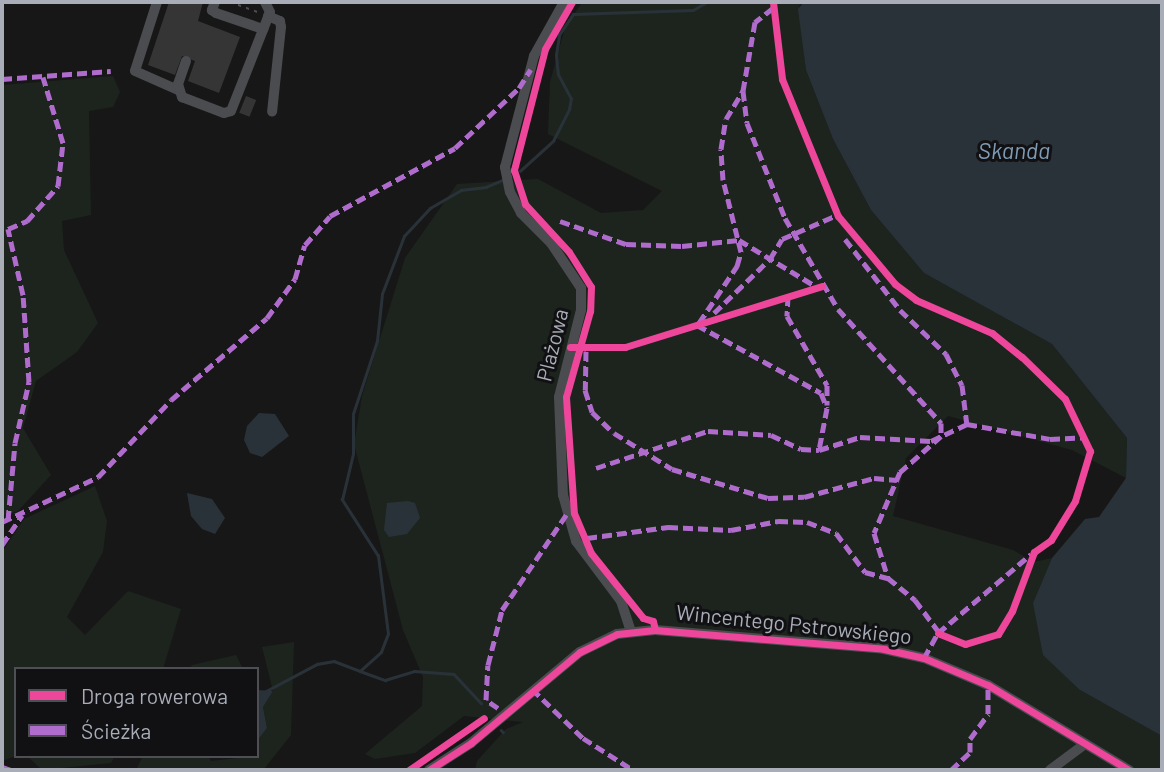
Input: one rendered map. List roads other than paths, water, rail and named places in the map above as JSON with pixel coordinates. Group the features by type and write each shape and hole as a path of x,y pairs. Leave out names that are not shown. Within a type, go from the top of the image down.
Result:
{"street":[{"path":"158,2 135,71 178,90 189,101 224,114 231,111 268,16 265,2"},
{"path":"215,2 212,10 216,13 262,29"},
{"name":"Plażowa","path":"564,2 534,56 505,167 510,191 521,213 551,243 582,288 581,310 559,397 563,495 576,541 621,601 631,631"},
{"path":"268,16 280,21 281,27 272,112"},
{"path":"178,90 186,61"},
{"name":"Wincentego Pstrowskiego","path":"429,770 471,743 580,652 631,631 681,630 884,649 925,658 988,685 1129,770"},
{"path":"1050,770 1085,744"}],"water":[{"name":"Skanda","path":"804,2 1162,2 1162,736 1080,690 1043,655 1033,603 1052,558 1085,519 1099,517 1126,478 1127,438 1052,344 924,273 871,210 833,139 806,70 798,9"},
{"path":"259,413 275,414 289,436 262,457 250,453 244,440 247,426"},
{"path":"187,493 212,499 225,518 215,534 202,529 191,516"},
{"path":"387,503 415,503 420,518 407,534 389,537 384,530"},
{"path":"259,690 273,691 263,707 267,728 259,738"}],"waterway":[{"path":"520,171 553,141 569,109 571,99 558,75 556,55 559,35 573,14 693,10 707,2"},
{"path":"266,691 317,664 334,661 360,671 381,652 388,634 378,556 342,500 353,454 353,414 377,341 382,294 404,236 430,208 461,190 486,187 505,179"},
{"path":"360,671 385,680 414,671 454,674 481,703"}]}
